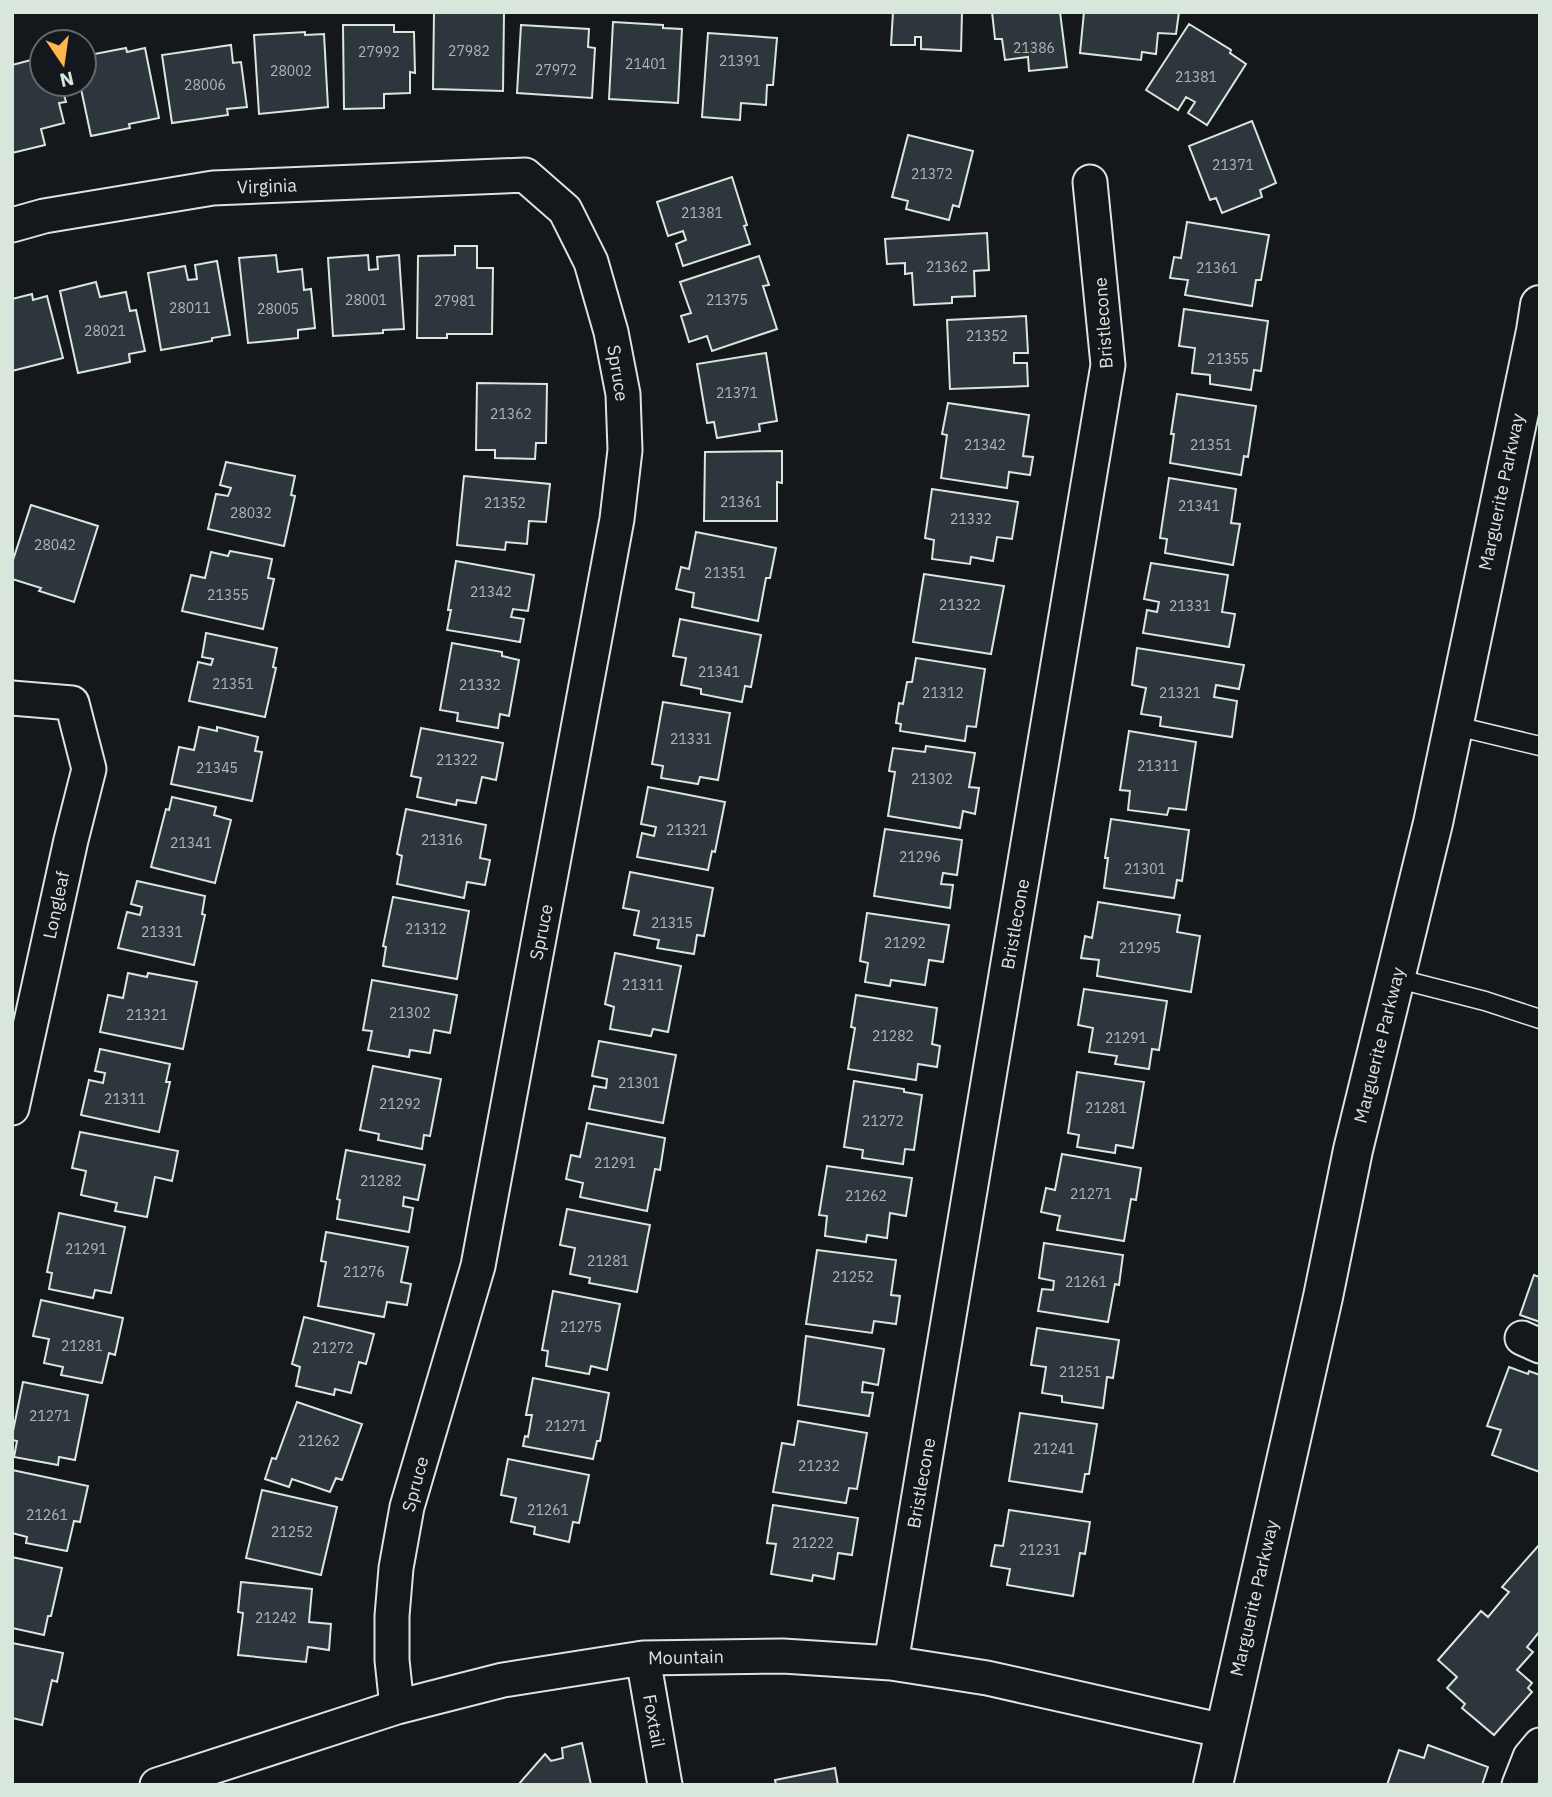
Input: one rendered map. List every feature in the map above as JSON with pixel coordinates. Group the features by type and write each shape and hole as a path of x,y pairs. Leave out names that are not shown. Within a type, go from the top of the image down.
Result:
{"main road":[{"name":"Marguerite Parkway","path":"1213,1785 1323,1297 1353,1150 1433,823 1539,323"}],"street":[{"name":"Virginia","path":"12,225 44,216 213,188 525,175"},
{"name":"Spruce","path":"397,1707 391,1616 400,1544 407,1507 478,1266 602,604 625,450 623,394 611,332 591,262 565,210 525,175"},
{"name":"Bristlecone","path":"891,1663 1108,365 1090,182"},
{"name":"Longleaf","path":"12,698 72,704 89,769 12,1108"},
{"name":"Mountain","path":"157,1785 397,1707 503,1680 643,1658 783,1656 891,1663 987,1678 1224,1731"},
{"name":"Foxtail","path":"643,1658 665,1785"},
{"path":"1519,1785 1530,1757 1540,1745"}],"lane":[{"path":"1452,725 1540,746"},
{"path":"1395,978 1485,1001 1540,1019"}],"building":[{"path":"434,12 504,13 503,91 433,89"},
{"path":"893,12 962,12 961,51 921,49 921,37 915,37 915,45 891,45"},
{"path":"992,12 1060,12 1067,67 1029,71 1028,57 1005,60 1002,39 995,39"},
{"path":"1084,12 1179,12 1176,34 1158,33 1156,54 1142,52 1141,60 1080,53"},
{"path":"613,22 682,29 678,103 609,99"},
{"path":"1189,24 1231,50 1230,53 1246,64 1207,125 1188,113 1195,102 1186,97 1178,110 1146,90"},
{"path":"343,25 394,25 394,32 414,32 415,73 410,72 410,93 384,94 384,108 344,109"},
{"path":"521,25 589,29 588,47 595,48 592,98 517,93"},
{"path":"305,32 305,35 324,34 328,107 259,114 254,35"},
{"path":"708,33 777,38 773,85 767,85 766,105 741,103 740,120 702,117"},
{"path":"231,45 233,63 241,62 247,107 227,109 228,115 172,123 162,55"},
{"path":"126,48 127,52 145,48 159,118 129,124 130,128 91,136 83,98 98,98 98,53"},
{"path":"28,61 28,98 65,98 66,102 59,103 64,123 41,129 45,145 12,153 12,65"},
{"path":"1252,121 1276,183 1260,190 1262,197 1222,213 1216,198 1210,200 1189,146"},
{"path":"908,135 973,151 959,207 953,205 949,220 906,209 908,201 892,197"},
{"path":"732,177 750,244 683,266 676,244 686,240 683,231 668,236 657,202"},
{"path":"1187,222 1269,235 1261,280 1256,280 1252,306 1185,295 1188,280 1170,278 1174,257 1181,258"},
{"path":"987,233 989,270 974,271 975,296 952,297 952,303 914,305 912,273 905,274 905,263 887,264 885,239"},
{"path":"455,246 477,246 477,268 493,268 492,334 447,334 447,338 417,338 418,256 455,255"},
{"path":"276,255 278,272 302,269 304,290 311,289 315,328 298,330 298,338 248,343 239,258"},
{"path":"368,255 369,270 378,269 377,257 399,255 404,329 333,336 328,258"},
{"path":"759,256 769,285 763,286 777,329 712,351 707,336 689,342 681,316 691,313 680,282"},
{"path":"217,261 230,335 161,350 148,273 185,266 188,280 197,279 195,265"},
{"path":"96,282 100,297 126,292 130,311 136,310 145,351 129,354 130,362 78,373 60,291"},
{"path":"32,294 33,300 47,296 63,358 12,371 12,299"},
{"path":"1184,309 1268,321 1261,371 1254,370 1251,390 1210,384 1210,375 1192,373 1195,348 1179,346"},
{"path":"1026,316 1028,353 1014,353 1014,363 1027,363 1028,386 950,389 947,320"},
{"path":"766,353 777,421 759,424 760,431 717,438 714,422 707,423 697,364"},
{"path":"477,383 547,384 546,443 536,443 535,459 495,458 495,450 476,450"},
{"path":"1177,394 1256,406 1248,457 1244,456 1241,475 1170,463"},
{"path":"948,403 1029,415 1023,456 1033,457 1030,475 1009,472 1007,488 941,478 947,435 942,434"},
{"path":"782,451 782,483 777,482 777,521 704,521 705,452"},
{"path":"226,462 295,476 291,495 295,496 284,546 208,529 216,494 228,496 231,488 220,485"},
{"path":"464,476 550,484 546,522 529,521 527,544 506,542 505,550 457,545"},
{"path":"1169,478 1236,489 1231,523 1240,524 1233,565 1165,553 1167,539 1160,538"},
{"path":"932,489 1018,502 1012,539 997,537 993,561 971,557 970,564 932,559 934,540 925,538"},
{"path":"31,505 98,526 74,602 12,579 12,563"},
{"path":"696,532 776,548 770,578 766,578 758,621 692,607 694,593 676,589 681,567 689,569"},
{"path":"230,551 272,559 268,578 274,579 263,629 182,611 191,575 205,578 211,552 228,556"},
{"path":"456,561 534,575 528,611 513,609 511,617 524,619 520,642 447,630"},
{"path":"1151,563 1228,575 1222,612 1235,614 1229,647 1143,633 1147,610 1157,612 1159,602 1144,599"},
{"path":"924,574 1004,586 991,654 913,642"},
{"path":"680,619 761,635 751,687 745,686 742,702 701,694 701,689 681,685 686,658 673,656"},
{"path":"206,633 277,648 273,667 276,668 265,717 189,701 198,662 211,665 213,659 202,657"},
{"path":"452,643 502,652 502,656 519,660 509,716 500,714 498,728 457,721 458,713 440,710"},
{"path":"1137,648 1244,665 1239,689 1216,685 1214,697 1237,701 1232,737 1160,726 1161,717 1141,714 1146,688 1132,685"},
{"path":"916,658 985,669 976,727 967,726 965,741 900,731 901,724 896,723 899,703 903,704 907,682 912,682"},
{"path":"663,702 730,713 718,780 700,777 698,784 661,778 663,766 652,764"},
{"path":"199,727 217,731 217,727 258,737 255,751 262,752 252,801 171,784 179,747 194,750"},
{"path":"421,728 503,743 496,780 482,777 476,803 457,800 456,805 417,797 421,778 411,776"},
{"path":"1129,731 1196,742 1186,810 1169,808 1167,815 1128,810 1130,791 1120,790"},
{"path":"926,746 975,753 969,787 979,788 975,814 963,811 960,828 888,816 895,772 889,771 893,748 925,752"},
{"path":"648,787 725,802 715,852 712,851 708,870 637,857 642,833 654,836 656,827 641,824"},
{"path":"172,797 216,807 214,815 231,820 215,883 151,867 166,809 169,810"},
{"path":"406,809 486,825 480,858 490,860 485,885 467,882 464,898 397,884 402,856 397,854"},
{"path":"1111,819 1189,830 1182,881 1177,880 1174,898 1104,888"},
{"path":"885,829 962,840 957,875 943,873 941,884 953,885 950,908 874,896"},
{"path":"630,872 713,888 704,936 697,935 694,954 657,948 659,940 634,935 639,911 623,908"},
{"path":"137,881 205,896 202,914 205,915 194,965 118,948 127,912 140,915 142,907 131,904"},
{"path":"393,897 469,911 457,979 383,966 386,947 383,946"},
{"path":"1098,902 1180,915 1177,932 1200,936 1191,992 1097,976 1099,960 1081,958 1085,936 1092,938"},
{"path":"867,913 949,925 943,962 929,960 925,985 891,980 890,986 865,982 868,963 860,961"},
{"path":"615,953 681,966 668,1032 653,1029 651,1036 610,1029 614,1007 605,1004"},
{"path":"128,973 147,977 148,973 197,982 183,1049 100,1032 108,995 123,998"},
{"path":"372,980 457,995 450,1033 434,1030 430,1053 410,1050 409,1057 368,1050 372,1031 363,1030"},
{"path":"1084,989 1167,1001 1159,1050 1152,1049 1149,1069 1115,1064 1117,1056 1089,1052 1093,1028 1078,1025"},
{"path":"856,995 937,1008 932,1044 940,1046 937,1067 918,1064 916,1080 848,1069 855,1028 851,1027"},
{"path":"599,1041 676,1055 663,1123 589,1109 594,1086 606,1088 607,1079 592,1076"},
{"path":"100,1049 170,1064 166,1082 170,1082 159,1132 81,1115 89,1080 103,1083 105,1073 95,1071"},
{"path":"373,1066 441,1079 430,1136 424,1135 422,1149 378,1140 379,1134 360,1130"},
{"path":"1077,1072 1144,1082 1133,1148 1116,1145 1115,1153 1077,1147 1079,1135 1068,1133"},
{"path":"854,1081 904,1089 904,1092 922,1095 914,1150 905,1149 903,1164 862,1158 863,1150 844,1147"},
{"path":"587,1123 665,1138 660,1170 655,1169 647,1211 580,1197 583,1183 566,1179 571,1155 580,1157"},
{"path":"80,1132 178,1151 172,1181 155,1177 147,1217 115,1211 117,1203 81,1195 86,1171 72,1168"},
{"path":"346,1150 425,1165 418,1200 404,1197 403,1206 413,1208 409,1232 337,1219 340,1200 337,1199"},
{"path":"1062,1154 1141,1168 1136,1200 1131,1199 1124,1241 1057,1230 1060,1216 1041,1212 1046,1188 1055,1190"},
{"path":"827,1166 912,1178 906,1216 890,1213 887,1238 867,1235 866,1242 825,1236 827,1216 819,1215"},
{"path":"567,1209 650,1225 637,1292 589,1283 590,1278 570,1274 575,1248 560,1245"},
{"path":"59,1213 125,1227 111,1293 95,1290 93,1298 49,1289 52,1273 47,1272"},
{"path":"326,1232 408,1247 401,1282 411,1284 407,1305 387,1302 384,1317 318,1306 326,1262 321,1261"},
{"path":"1044,1243 1123,1255 1119,1285 1115,1284 1108,1322 1038,1311 1042,1289 1053,1290 1054,1281 1039,1278"},
{"path":"817,1250 896,1260 891,1295 900,1296 896,1324 874,1321 872,1333 806,1324"},
{"path":"1534,1275 1540,1275 1540,1322 1520,1315"},
{"path":"553,1291 620,1304 607,1370 591,1366 589,1374 546,1366 548,1351 542,1350"},
{"path":"41,1300 123,1318 115,1355 109,1353 102,1383 61,1375 63,1367 44,1363 49,1339 33,1336"},
{"path":"304,1317 374,1334 366,1364 359,1362 351,1393 335,1389 334,1395 296,1386 300,1367 292,1364"},
{"path":"1037,1328 1119,1340 1113,1378 1107,1377 1103,1408 1062,1402 1062,1396 1042,1393 1046,1367 1031,1365"},
{"path":"806,1336 884,1349 878,1385 863,1382 862,1392 873,1393 869,1416 798,1405"},
{"path":"1509,1367 1540,1375 1540,1472 1492,1455 1501,1430 1487,1426"},
{"path":"533,1378 609,1393 600,1441 597,1441 593,1459 523,1446 525,1436 528,1437 532,1415 526,1415"},
{"path":"23,1382 88,1395 75,1460 59,1457 58,1465 14,1457 17,1441 12,1440 12,1436"},
{"path":"297,1402 362,1424 342,1480 336,1478 330,1492 292,1479 289,1487 265,1479 272,1458 276,1459"},
{"path":"1020,1413 1097,1424 1089,1474 1085,1474 1082,1492 1009,1481"},
{"path":"798,1421 867,1433 857,1489 849,1488 846,1503 773,1492 782,1443 794,1445"},
{"path":"508,1459 589,1475 579,1523 573,1522 569,1542 534,1534 535,1527 511,1522 516,1498 501,1495"},
{"path":"12,1470 88,1486 80,1522 74,1521 67,1551 26,1543 27,1537 12,1533"},
{"path":"262,1490 337,1507 321,1575 246,1558"},
{"path":"773,1505 858,1518 852,1555 838,1553 834,1579 813,1575 812,1581 771,1574 776,1544 767,1543"},
{"path":"1009,1510 1090,1522 1085,1554 1080,1553 1073,1596 1007,1585 1010,1569 991,1566 995,1545 1003,1546"},
{"path":"1540,1544 1540,1631 1527,1647 1533,1652 1517,1670 1532,1683 1528,1688 1532,1692 1494,1735 1462,1708 1465,1704 1447,1688 1457,1677 1438,1660 1481,1611 1488,1617 1509,1592 1502,1587"},
{"path":"12,1557 62,1568 44,1635 12,1628"},
{"path":"241,1582 312,1589 309,1622 331,1624 329,1650 308,1647 306,1662 238,1655 243,1613 238,1612"},
{"path":"12,1643 63,1653 57,1682 52,1680 42,1725 12,1718"},
{"path":"582,1743 591,1785 518,1785 545,1754 551,1761 563,1758 562,1748"},
{"path":"1428,1745 1488,1767 1482,1785 1387,1785 1399,1750 1424,1758"},
{"path":"835,1768 838,1785 776,1785 775,1780"}]}
